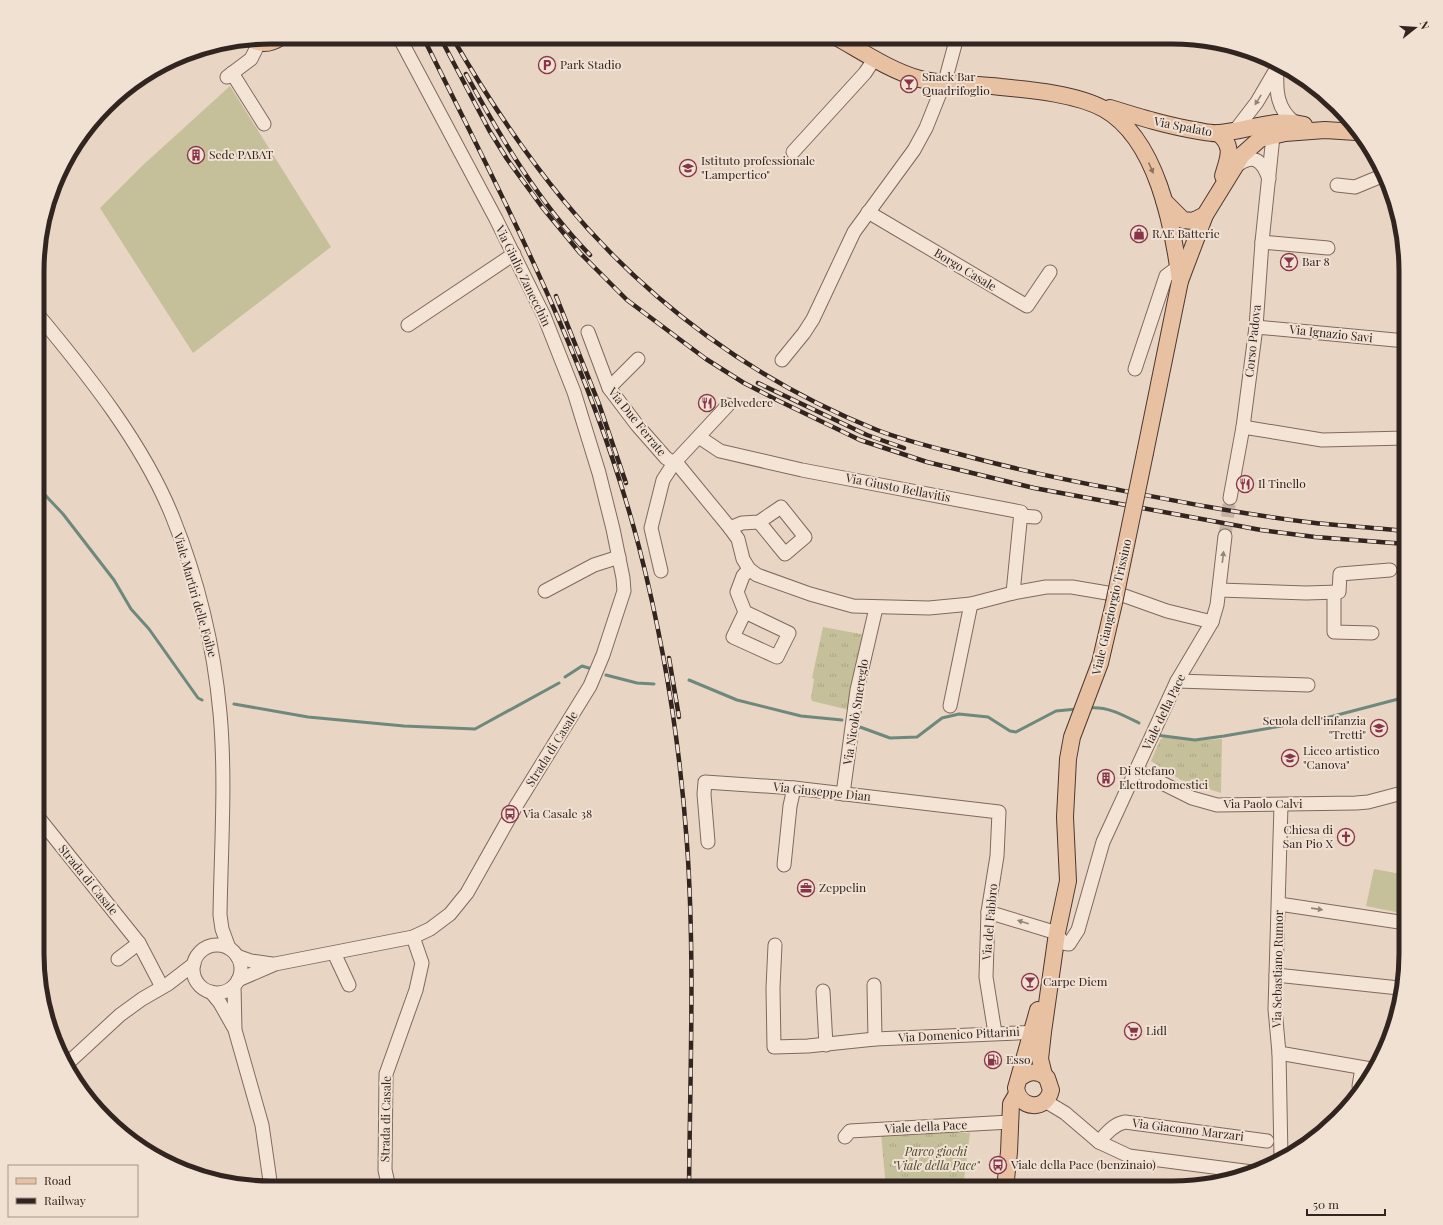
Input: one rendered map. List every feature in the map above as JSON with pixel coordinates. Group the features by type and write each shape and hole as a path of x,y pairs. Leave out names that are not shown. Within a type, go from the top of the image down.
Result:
{"main road":[{"name":"Viale Giangiorgio Trissino","path":"849,44 905,74 1000,86 1090,102 1105,109 1122,122 1136,138 1150,166 1163,199 1175,247 1179,274"},
{"name":"Viale Giangiorgio Trissino","path":"873,44 906,62 945,79"},
{"name":"Via Spalato","path":"1090,102 1148,120 1182,128 1218,133 1275,129"},
{"path":"1136,138 1135,131 1140,122 1148,120"},
{"path":"1275,129 1294,122 1325,130"},
{"name":"Viale Giangiorgio Trissino","path":"1057,933 1068,881 1065,782 1069,748 1100,663 1145,453 1179,274 1205,215 1242,155 1252,144 1275,129"},
{"path":"1275,129 1351,132"},
{"path":"1217,197 1229,156 1228,145 1225,139 1218,133"},
{"name":"Viale Giangiorgio Trissino","path":"1163,199 1183,220 1193,221 1205,215"},
{"path":"1006,1181 1009,1152 1011,1104 1017,1094 1018,1083 1037,1032 1051,970 1057,933"},
{"path":"1009,1152 1019,1121 1051,1090 1049,1082 1044,1075 1040,1059 1037,1032"},
{"path":"1020,1078 1027,1073 1032,1072 1044,1075"},
{"path":"1017,1094 1020,1099 1038,1104"}],"street":[{"path":"255,44 251,59 230,75 264,124"},
{"name":"Via Giulio Zanecchin","path":"403,44 514,254 544,316 574,392 599,473 613,528"},
{"path":"782,360 804,333 813,319 854,232 914,150 926,128 945,79 954,44"},
{"path":"793,152 865,73 875,58"},
{"path":"1234,132 1252,111 1276,69"},
{"path":"1278,70 1276,87 1279,103 1284,114 1294,122"},
{"name":"Corso Padova","path":"1230,498 1241,438 1256,327 1262,242 1275,129"},
{"path":"1235,167 1247,159 1252,159 1262,165 1269,179"},
{"path":"1337,185 1355,187 1379,177"},
{"name":"Borgo Casale","path":"868,212 1027,306 1050,272"},
{"path":"1262,242 1328,248"},
{"path":"408,325 514,254"},
{"path":"1134,369 1166,276 1179,274"},
{"name":"Viale Martiri delle Foibe","path":"44,322 88,377 140,454 173,518 190,568 214,660 220,714 223,762 220,915 222,929 233,952"},
{"name":"Via Ignazio Savi","path":"1256,327 1399,340"},
{"name":"Via Due Ferrate","path":"588,332 609,388 637,425 666,458 680,467 730,528 738,539 743,559 749,569"},
{"path":"609,388 638,359"},
{"path":"661,571 651,528 663,480 674,463 728,405"},
{"name":"Via Giusto Bellavitis","path":"699,437 720,451 802,470 1022,512 1021,516"},
{"path":"1241,438 1322,440 1399,438"},
{"path":"1013,593 1021,516 1035,517"},
{"path":"730,528 742,523 758,522"},
{"name":"Strada di Casale","path":"233,952 262,963 275,964 413,937 430,929 450,914 467,893 516,806 581,702 603,655 621,602 623,578 613,528"},
{"name":"Viale della Pace","path":"1057,933 1063,943 1069,944 1078,930 1103,842 1177,681 1212,622 1219,584 1225,536"},
{"path":"545,590 594,565 619,557"},
{"path":"745,612 737,592 743,576 749,569 757,575 810,594 853,606 876,608 928,608 971,604 1013,593 1046,587 1078,588 1125,596 1167,611 1212,622"},
{"path":"1219,584 1306,593 1338,592 1340,574 1390,570"},
{"path":"1334,592 1334,632 1372,633"},
{"path":"950,706 971,604"},
{"name":"Via Nicolò Smereglo","path":"843,794 857,690 876,608"},
{"path":"1177,681 1308,685"},
{"name":"Via Paolo Calvi","path":"1136,770 1192,798 1217,805 1362,803 1399,795"},
{"name":"Via Giuseppe Dian","path":"708,842 704,794 705,782 794,788 999,812"},
{"path":"784,865 790,806 794,788"},
{"name":"Via Sebastiano Rumor","path":"1281,805 1275,1009 1279,1053 1281,1153"},
{"name":"Via del Fabbro","path":"995,1032 986,977 988,912 997,856 999,812"},
{"name":"Strada di Casale","path":"44,825 139,944 165,986"},
{"path":"1278,904 1399,922"},
{"path":"1062,910 1070,914 1084,909"},
{"path":"988,912 1057,933"},
{"name":"Viale Martiri delle Foibe","path":"206,948 212,939 220,915"},
{"name":"Strada di Casale","path":"387,1181 385,1170 386,1074 416,990 422,963 413,937"},
{"path":"118,959 139,944"},
{"name":"Via Domenico Pittarini","path":"775,945 775,976 773,988 774,1047 826,1045 875,1039 995,1032 1037,1032"},
{"path":"235,1030 236,983 241,972 241,964 233,952 221,946 206,948 197,957 194,964 195,977 220,1004 235,1030 262,1125 270,1181"},
{"path":"334,953 349,985"},
{"path":"71,1061 120,1015 165,986 194,964"},
{"name":"Strada di Casale","path":"236,983 275,964"},
{"path":"1276,975 1396,988"},
{"path":"165,986 182,982 207,990 223,992 236,983"},
{"path":"874,985 875,1039"},
{"path":"823,991 826,1045"},
{"path":"1279,1053 1367,1069"},
{"path":"1038,1104 1065,1113 1100,1142 1129,1156 1240,1170"},
{"name":"Viale della Pace","path":"845,1138 850,1131 1010,1122"},
{"name":"Via Giacomo Marzari","path":"1100,1142 1105,1134 1111,1129 1119,1123 1125,1122 1267,1141"}],"green space":[{"path":"230,86 331,247 193,353 100,208 142,166"},
{"path":"823,627 866,635 849,710 812,701 811,698 814,679 812,678"},
{"path":"1165,736 1193,741 1222,739 1221,793 1181,780 1151,761 1160,740"},
{"path":"1374,869 1399,874 1399,913 1366,906"},
{"name":"Parco giochi \"Viale della Pace\"","path":"956,1128 959,1133 970,1133 964,1181 885,1181 881,1133"},
{"path":"942,1161 953,1173 943,1181 921,1181 921,1179"}],"waterway":[{"path":"44,494 63,514 114,580 131,609 149,629 198,698 202,700"},
{"path":"565,677 582,666 592,669"},
{"path":"606,675 637,683 654,684"},
{"path":"689,680 737,700 801,716 842,720"},
{"path":"234,704 308,717 404,726 475,729 559,683"},
{"path":"1156,735 1195,740 1224,736 1322,719 1399,699"},
{"path":"1089,708 1102,708 1109,710 1139,723"},
{"path":"860,727 890,738 917,737 942,718 959,714 988,717 1010,731 1016,732 1056,711 1077,709"}],"tunnel":[{"path":"1225,536 1230,498"}],"railway":[{"path":"426,44 515,223 572,350 620,480 648,584 670,694 680,769 687,844 691,930 689,1181"},
{"path":"444,44 489,130 507,159 542,207 580,253 627,300 706,359 744,383 860,440 927,462 1034,488 1261,530 1315,537 1399,543"},
{"path":"456,44 491,100 548,182 596,238 631,273 706,335 747,363 832,411 887,434 1016,469 1239,512 1315,523 1399,530"},
{"path":"466,74 507,146 522,169 554,214 590,255"},
{"path":"556,296 599,404 626,483"},
{"path":"758,383 867,435 904,448"},
{"path":"669,658 679,717"}],"place":[{"name":"Park Stadio","path":"547,65"},
{"name":"Snack Bar Quadrifoglio","path":"909,84"},
{"name":"Sede PABAT","path":"196,155"},
{"name":"Istituto professionale \"Lampertico\"","path":"688,168"},
{"name":"RAE Batterie","path":"1139,234"},
{"name":"Bar 8","path":"1289,262"},
{"name":"Belvedere","path":"707,403"},
{"name":"Il Tinello","path":"1245,484"},
{"name":"Scuola dell'infanzia \"Tretti\"","path":"1379,728"},
{"name":"Liceo artistico \"Canova\"","path":"1290,758"},
{"name":"Di Stefano Elettrodomestici","path":"1106,778"},
{"name":"Via Casale 38","path":"510,814"},
{"name":"Chiesa di San Pio X","path":"1346,837"},
{"name":"Zeppelin","path":"806,888"},
{"name":"Carpe Diem","path":"1030,982"},
{"name":"Lidl","path":"1133,1031"},
{"name":"Esso","path":"993,1060"},
{"name":"Viale della Pace (benzinaio)","path":"998,1165"}]}
